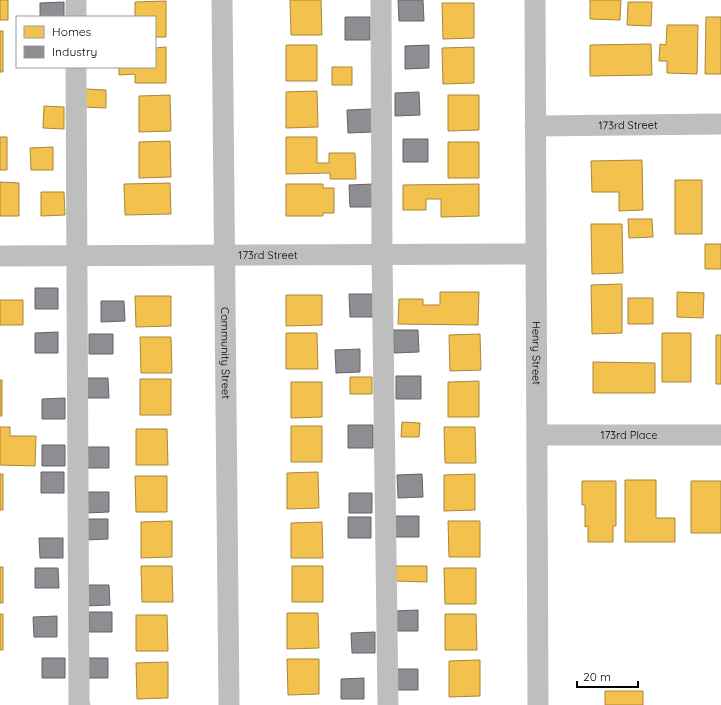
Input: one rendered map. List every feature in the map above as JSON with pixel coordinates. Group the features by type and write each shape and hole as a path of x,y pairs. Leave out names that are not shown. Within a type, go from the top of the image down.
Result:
{"street":[{"path":"76,0 76,16"},
{"name":"Community Street","path":"222,0 229,705"},
{"path":"382,0 382,254 388,705"},
{"name":"Henry Street","path":"535,0 538,705"},
{"path":"76,68 78,689 80,705"},
{"name":"173rd Street","path":"535,126 721,124"},
{"name":"173rd Street","path":"0,256 536,254"},
{"name":"173rd Place","path":"537,435 721,435"}],"building: Homes":[{"path":"0,0 8,0 8,20 0,20"},
{"path":"290,0 321,0 322,35 291,35"},
{"path":"590,0 621,0 620,20 590,19"},
{"path":"166,1 166,37 156,37 156,16 135,16 135,2"},
{"path":"628,2 652,2 651,26 627,25"},
{"path":"442,3 474,3 474,38 443,39"},
{"path":"706,17 721,17 721,74 705,74"},
{"path":"667,25 698,25 697,74 667,73 667,61 659,61 660,44 666,45"},
{"path":"0,31 3,31 3,72 0,72"},
{"path":"651,44 652,75 590,76 590,45"},
{"path":"286,45 317,45 317,81 286,81"},
{"path":"166,47 166,83 135,83 135,74 119,75 119,68 156,68 156,48"},
{"path":"474,47 474,83 443,84 442,48"},
{"path":"332,67 352,67 352,85 332,85"},
{"path":"85,89 106,90 106,108 84,107"},
{"path":"317,91 318,127 286,128 286,92"},
{"path":"170,95 171,131 139,132 139,96"},
{"path":"448,95 479,95 479,130 448,131"},
{"path":"44,106 64,107 64,129 43,128"},
{"path":"0,137 7,137 7,170 0,170"},
{"path":"286,137 317,137 317,163 329,163 329,153 355,153 356,179 330,179 330,173 286,174"},
{"path":"170,141 171,177 139,178 139,142"},
{"path":"448,142 479,142 479,178 448,178"},
{"path":"53,147 53,170 31,170 30,148"},
{"path":"642,160 643,210 619,211 619,192 592,192 591,161"},
{"path":"675,180 702,180 702,234 675,234"},
{"path":"0,182 19,183 19,216 0,216"},
{"path":"170,183 171,214 125,215 124,184"},
{"path":"286,184 323,184 323,188 334,188 334,213 323,213 323,216 286,216"},
{"path":"479,184 479,216 441,217 441,199 426,199 426,210 403,210 403,185"},
{"path":"41,192 64,192 65,215 41,216"},
{"path":"628,219 652,219 653,237 629,238"},
{"path":"591,224 622,224 623,273 592,274"},
{"path":"705,244 721,244 721,269 705,269"},
{"path":"622,284 622,333 592,334 591,285"},
{"path":"440,292 479,292 478,325 398,324 399,299 423,299 423,305 440,305"},
{"path":"677,292 704,293 703,318 677,317"},
{"path":"286,295 322,295 322,325 286,326"},
{"path":"135,296 171,296 171,326 136,327"},
{"path":"628,298 653,298 653,324 628,324"},
{"path":"0,300 23,300 23,325 0,325"},
{"path":"286,333 317,333 318,369 286,369"},
{"path":"662,333 691,333 691,382 662,382"},
{"path":"480,334 481,370 450,371 449,335"},
{"path":"716,335 721,335 721,384 716,384"},
{"path":"140,337 171,337 172,373 141,373"},
{"path":"593,362 655,363 655,393 593,393"},
{"path":"350,377 372,377 372,394 350,394"},
{"path":"140,379 171,379 171,415 140,415"},
{"path":"0,380 2,380 2,416 0,416"},
{"path":"479,381 479,417 448,417 448,382"},
{"path":"291,382 322,382 322,417 291,418"},
{"path":"402,422 420,423 419,437 401,437"},
{"path":"291,426 322,426 322,462 291,462"},
{"path":"0,427 10,427 10,436 36,436 35,466 0,465"},
{"path":"444,427 475,427 476,463 445,463"},
{"path":"136,429 167,429 168,465 136,465"},
{"path":"318,472 319,508 287,509 287,473"},
{"path":"0,474 3,474 3,510 0,510"},
{"path":"475,474 475,510 444,511 444,475"},
{"path":"135,476 167,476 167,512 136,512"},
{"path":"625,480 656,480 656,518 675,518 675,542 625,542"},
{"path":"582,481 616,481 616,526 613,526 613,542 588,542 588,526 585,527 585,505 582,505"},
{"path":"691,481 721,481 721,533 691,533"},
{"path":"172,521 172,557 141,558 141,522"},
{"path":"448,521 480,521 480,557 449,557"},
{"path":"322,522 323,558 291,558 291,523"},
{"path":"141,566 172,566 173,602 142,602"},
{"path":"292,566 323,566 323,602 292,602"},
{"path":"396,566 427,566 427,582 395,581"},
{"path":"0,567 3,567 3,603 0,603"},
{"path":"444,568 476,568 476,604 445,604"},
{"path":"287,613 318,613 319,648 287,649"},
{"path":"0,614 3,614 3,650 0,650"},
{"path":"445,614 476,614 477,650 445,650"},
{"path":"136,615 167,615 168,651 136,651"},
{"path":"287,659 319,659 319,694 288,695"},
{"path":"480,660 480,696 449,697 449,661"},
{"path":"168,662 168,698 137,699 136,663"},
{"path":"605,691 643,691 643,705 605,705"}],"building: Industry":[{"path":"398,0 423,0 424,21 399,21"},
{"path":"64,2 64,16 40,16 40,3"},
{"path":"345,17 370,17 370,40 345,40"},
{"path":"429,45 429,68 405,69 405,46"},
{"path":"419,92 420,115 395,116 395,93"},
{"path":"372,109 373,132 348,133 347,110"},
{"path":"403,139 428,139 428,162 403,162"},
{"path":"374,184 374,207 350,207 349,185"},
{"path":"35,288 58,288 58,309 35,309"},
{"path":"349,294 374,294 374,317 350,317"},
{"path":"101,301 124,301 125,321 101,322"},
{"path":"393,330 418,330 419,352 394,353"},
{"path":"58,332 58,353 35,353 35,333"},
{"path":"89,334 113,334 113,354 89,354"},
{"path":"360,349 360,372 336,373 335,350"},
{"path":"396,376 421,376 421,399 396,399"},
{"path":"85,378 108,378 109,398 85,398"},
{"path":"65,398 65,419 42,419 42,399"},
{"path":"348,425 373,425 373,448 348,448"},
{"path":"42,445 65,445 65,466 42,466"},
{"path":"85,447 109,447 109,468 86,468"},
{"path":"41,472 64,472 64,493 41,493"},
{"path":"422,474 423,497 398,498 397,475"},
{"path":"86,492 109,492 109,512 86,513"},
{"path":"349,493 372,493 372,513 349,513"},
{"path":"395,516 419,516 419,537 395,537"},
{"path":"348,517 371,517 371,538 348,538"},
{"path":"85,519 108,519 108,539 85,540"},
{"path":"39,538 63,538 63,558 40,558"},
{"path":"35,568 58,568 59,588 35,588"},
{"path":"86,585 109,585 110,605 86,606"},
{"path":"418,610 418,631 394,631 394,611"},
{"path":"89,612 112,612 112,632 89,632"},
{"path":"57,616 57,637 34,637 33,617"},
{"path":"375,632 375,653 352,653 351,633"},
{"path":"42,658 65,658 65,678 42,678"},
{"path":"85,658 108,658 108,678 85,678"},
{"path":"395,669 418,669 418,690 395,690"},
{"path":"364,678 364,699 341,699 341,679"}]}
